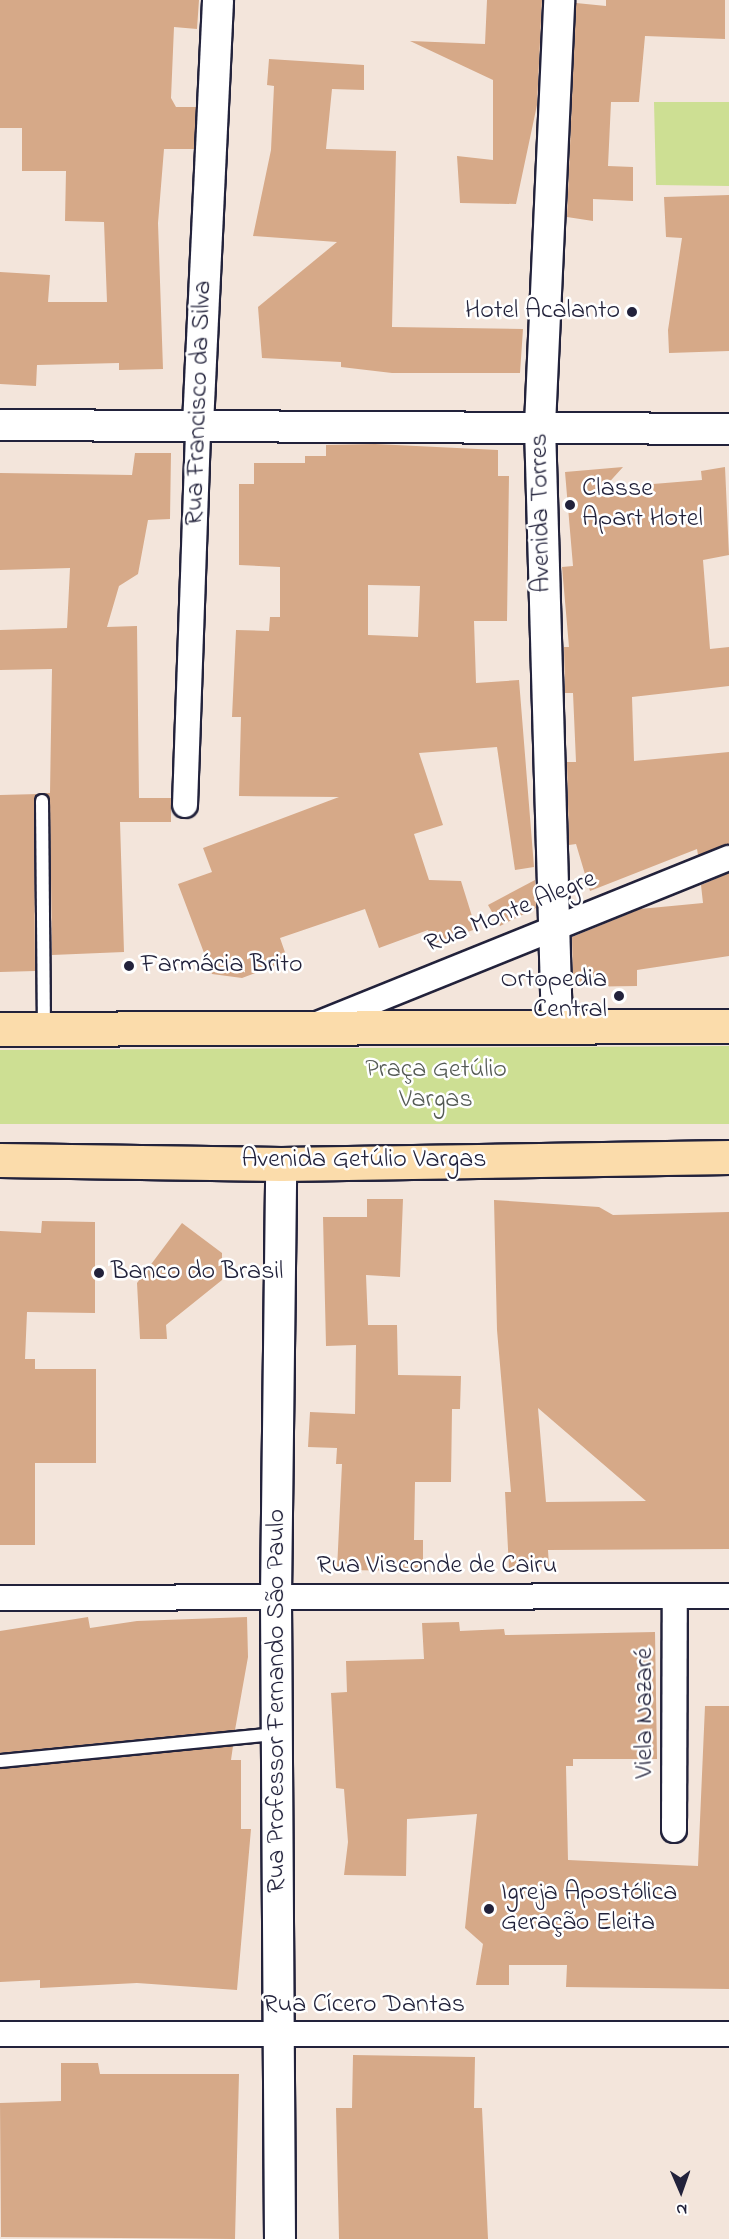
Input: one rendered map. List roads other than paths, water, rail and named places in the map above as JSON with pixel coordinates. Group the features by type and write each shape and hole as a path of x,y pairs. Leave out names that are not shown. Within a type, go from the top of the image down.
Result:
{"main road":[{"path":"0,1029 315,1025 729,1026"},
{"name":"Avenida Getúlio Vargas","path":"0,1160 280,1164 729,1157"}],"street":[{"name":"Rua Francisco da Silva","path":"185,805 198,425 218,0"},
{"name":"Avenida Torres","path":"557,1027 551,926 540,425 559,0"},
{"path":"0,425 540,425 729,429"},
{"name":"Rua Monte Alegre","path":"315,1025 551,926 729,858"},
{"name":"Rua Professor Fernando São Paulo","path":"280,1164 276,1594 280,1733 280,2239"},
{"name":"Rua Visconde de Cairu","path":"0,1598 276,1594 729,1596"},
{"name":"Viela Nazaré","path":"674,1830 675,1596"},
{"name":"Rua Cícero Dantas","path":"0,2034 729,2034"}],"lane":[{"path":"42,801 44,1029"},
{"path":"0,1761 280,1733"}],"place":[{"name":"Hotel Acalanto","path":"632,312"},
{"name":"Classe Apart Hotel","path":"570,505"},
{"name":"Farmácia Brito","path":"129,966"},
{"name":"Ortopedia Central","path":"619,996"},
{"name":"Banco do Brasil","path":"99,1273"},
{"name":"Igreja Apostólica Geração Eleita","path":"489,1909"}],"park label":[{"name":"Praça Getúlio Vargas","path":"436,1086"}]}
